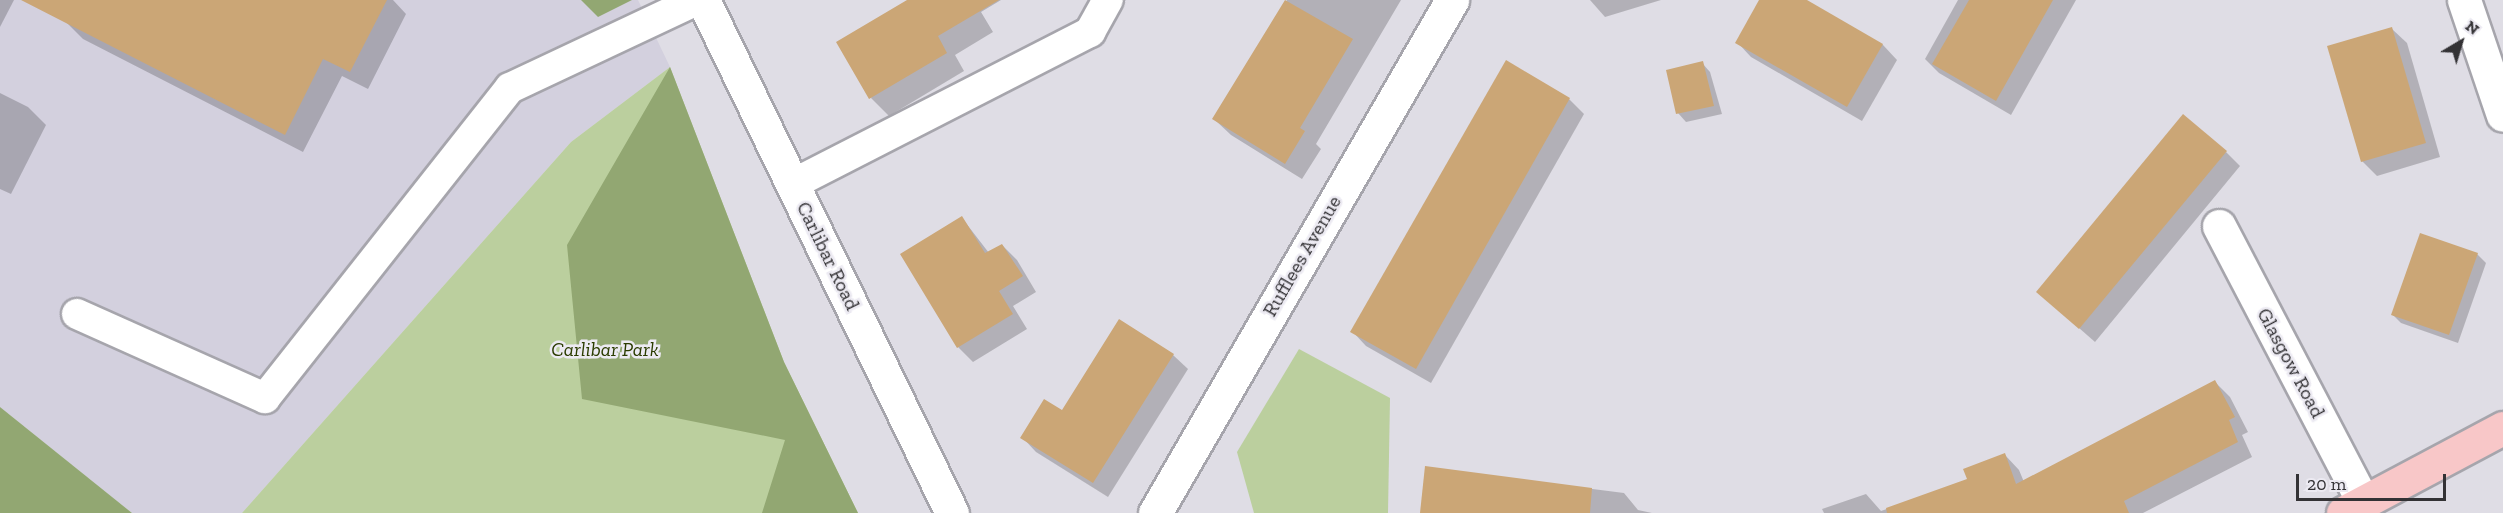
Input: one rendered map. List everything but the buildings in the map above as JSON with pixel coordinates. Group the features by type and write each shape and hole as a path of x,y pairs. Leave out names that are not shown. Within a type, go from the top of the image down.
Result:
{"main road":[{"name":"Glasgow Road","path":"2353,507 2503,428"}],"street":[{"name":"Carlibar Road","path":"702,0 952,513"},
{"name":"Rufflees Avenue","path":"1155,513 1452,0"},
{"path":"2464,0 2503,115"},
{"name":"Glasgow Road","path":"2219,226 2353,507"}],"lane":[{"path":"77,314 265,398 510,88 697,0"},
{"path":"793,184 1090,32 1108,0"}],"shaded area":[{"path":"0,0 638,0 670,67 571,142 242,513 132,513 0,407"}],"green space":[{"path":"581,0 632,0 598,17"},
{"name":"Carlibar Park","path":"670,67 784,362 858,513 242,513 571,142"},
{"path":"670,67 784,362 858,513 762,513 785,440 582,399 567,245"},
{"path":"1299,349 1390,398 1388,513 1254,513 1237,452"},
{"path":"0,407 132,513 0,513"}]}
